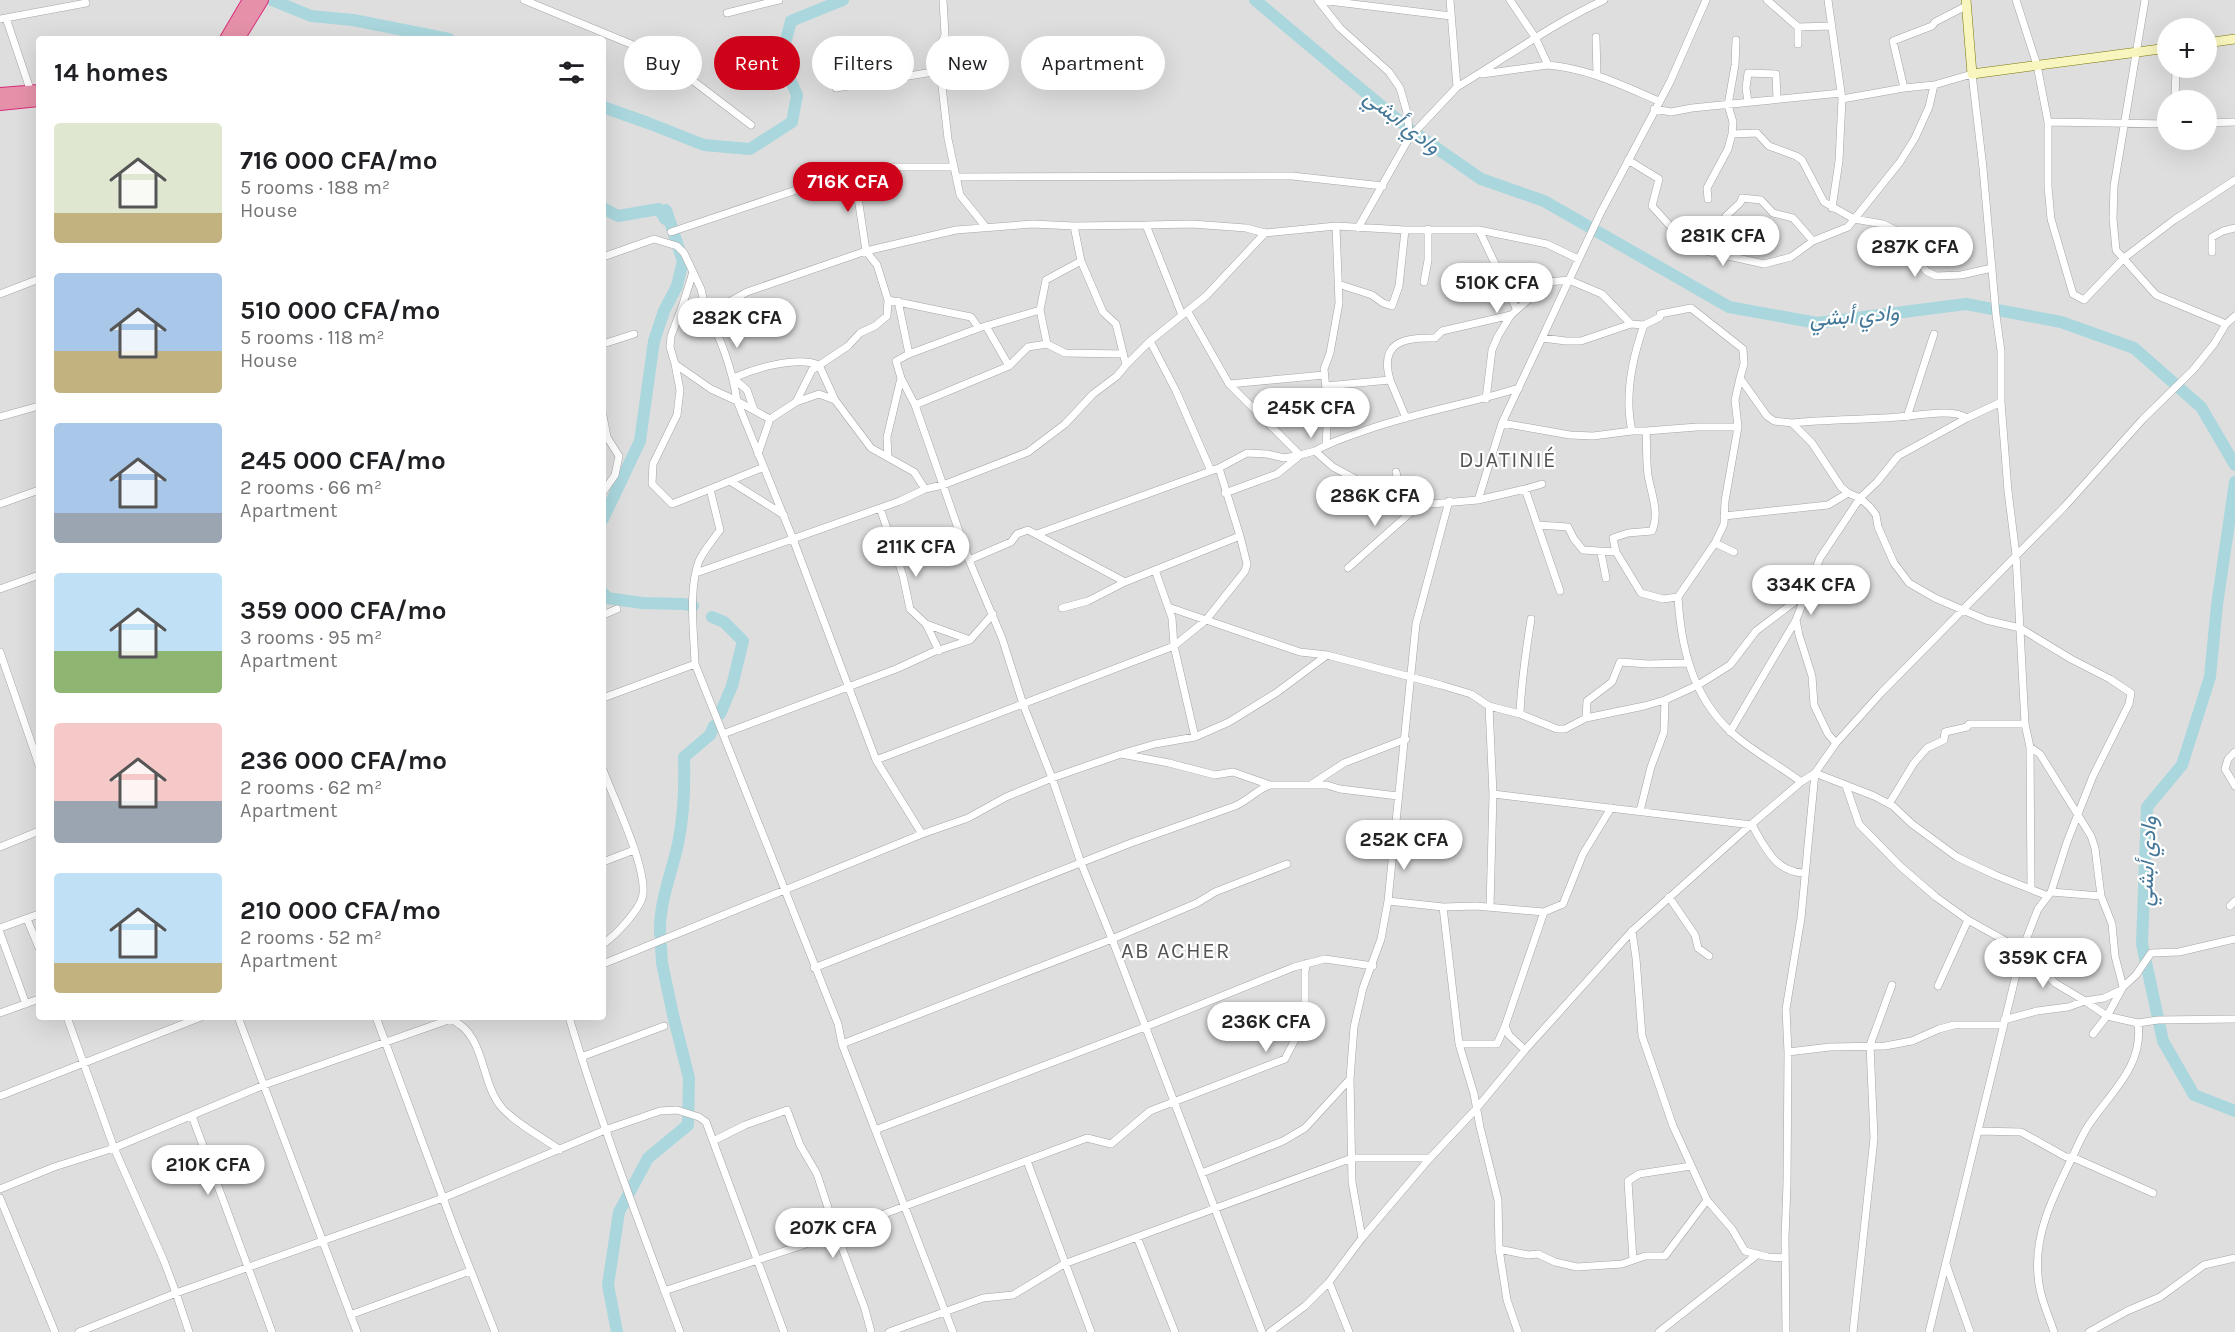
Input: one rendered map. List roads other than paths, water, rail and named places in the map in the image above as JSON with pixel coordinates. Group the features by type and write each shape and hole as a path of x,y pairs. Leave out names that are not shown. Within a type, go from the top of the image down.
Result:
{"highway":[{"path":"238,34 245,19 249,0"},
{"path":"245,19 262,0"},
{"path":"0,94 35,96"},
{"path":"0,104 35,96"}],"street":[{"path":"524,0 638,47 692,80 751,125"},
{"path":"727,13 778,0"},
{"path":"943,0 945,36"},
{"path":"1319,0 1451,16"},
{"path":"1319,0 1340,28 1389,72 1400,88 1408,116 1409,138"},
{"path":"1450,0 1457,87"},
{"path":"1510,0 1535,37 1548,65"},
{"path":"1478,500 1502,423 1578,259 1659,101 1706,0"},
{"path":"1767,0 1798,27 1832,26"},
{"path":"1828,0 1842,96 1839,161 1832,208"},
{"path":"2016,0 2037,64 2048,122 2048,187 2051,219 2073,294 2084,300 2124,258 2174,220 2235,180"},
{"path":"2145,0 2114,186 2113,219 2116,250 2157,295 2226,324"},
{"path":"1358,228 1409,138 1457,87 1535,37 1600,1"},
{"path":"35,96 3,19 86,3"},
{"path":"1904,88 1893,41 1932,26 1966,3 2001,351 2001,402 2016,555 2025,724 2030,747 2031,888"},
{"path":"1798,27 1798,44"},
{"path":"1596,37 1597,75"},
{"path":"2217,41 2235,39"},
{"path":"1708,199 1707,188 1728,149 1731,135 1733,122 1728,105 1735,65 1736,40"},
{"path":"1654,109 1671,112 1777,99 1842,96 1934,85 1972,74 2037,64 2157,49"},
{"path":"1479,74 1548,65 1574,68 1659,101"},
{"path":"1748,102 1746,88 1748,73 1776,74 1777,99"},
{"path":"1628,160 1659,179 1652,206 1681,238 1706,250 1764,264 1791,257 1813,241 1848,227 1900,162 1915,138 1929,107 1934,85"},
{"path":"942,90 948,139 960,195 985,226"},
{"path":"2048,122 2157,124"},
{"path":"2217,123 2235,122"},
{"path":"1731,135 1757,133 1768,146 1802,160 1824,202 1854,219 1883,224 1897,231 1926,271 1936,276 1961,275 1992,268"},
{"path":"671,232 854,171 888,167 954,167"},
{"path":"796,402 812,370 848,346 860,333 875,326 887,316 888,300 877,265 866,251 854,171"},
{"path":"956,177 1292,176 1383,186"},
{"path":"1715,252 1726,216 1740,203 1742,198 1761,200 1773,213 1793,218 1813,241"},
{"path":"705,307 727,303 747,292 866,251 956,230 985,226 1192,224 1246,228 1265,232 1336,226 1405,230 1479,230 1547,244 1578,259"},
{"path":"1146,225 1185,313 1229,384 1300,455"},
{"path":"1074,226 1081,261 1102,312 1116,324 1126,365"},
{"path":"1326,444 1328,410 1324,369 1330,353 1339,303 1336,226"},
{"path":"2212,252 2212,237 2235,228"},
{"path":"1424,282 1428,260 1428,229"},
{"path":"1338,284 1372,295 1392,306 1400,286 1405,230"},
{"path":"1479,230 1516,309"},
{"path":"696,573 900,501 925,489 943,485 1028,452 1065,424 1093,394 1117,376 1150,341 1206,296 1265,232"},
{"path":"606,256 654,239 677,246 684,253 701,289 705,307 721,339 733,378 737,401 793,539 876,760 922,834"},
{"path":"1047,344 1040,310 1046,280 1081,261"},
{"path":"693,272 670,336 670,347 680,390 677,414 653,464 652,483 672,504 764,467"},
{"path":"0,294 36,280"},
{"path":"1486,399 1492,350 1498,336 1516,309 1548,282 1569,280 1602,294 1631,324"},
{"path":"888,300 971,316 983,327 1009,366"},
{"path":"898,301 909,354"},
{"path":"1542,338 1581,341 1631,324 1644,325 1660,317 1660,314 1691,308 1743,349 1744,364 1736,400 1738,427 1724,524 1715,543 1678,597 1687,663 1718,719 1730,732 1801,782"},
{"path":"1040,310 983,327 896,361 900,378 915,405 969,560 993,614 1081,863 1262,1332"},
{"path":"1406,418 1386,367 1389,353 1397,344 1410,338 1435,338 1442,331 1511,315"},
{"path":"1270,1332 1305,1306 1329,1282 1430,1158 1632,931 1801,782 1815,773 1836,743 1881,693 1961,609 2065,506 2143,418 2193,370 2214,344 2226,324 2235,316"},
{"path":"1632,431 1628,412 1631,372 1636,346 1644,325"},
{"path":"606,343 634,334"},
{"path":"1907,417 1934,334"},
{"path":"1150,341 1176,391 1210,471"},
{"path":"915,405 1009,366 1028,347 1047,344 1065,353 1123,354"},
{"path":"733,378 753,369 807,360 819,365 835,400 872,448 914,472 925,489"},
{"path":"675,364 711,389 770,419"},
{"path":"1229,384 1324,375"},
{"path":"733,378 747,390 754,410"},
{"path":"888,457 887,437 900,378"},
{"path":"1740,378 1767,416 1774,421 1792,423 1832,418 1951,414 1967,418"},
{"path":"1326,386 1390,380"},
{"path":"1037,534 1218,468 1247,453 1284,458 1300,455 1316,451 1326,444 1376,426 1486,399 1519,388"},
{"path":"758,454 770,419 796,402 819,394 835,400"},
{"path":"1730,732 1796,620 1820,558 1860,498 1877,482 1898,456 2001,402"},
{"path":"0,417 36,407"},
{"path":"1502,423 1570,435 1593,436 1632,431 1738,427"},
{"path":"1792,423 1812,443 1827,469 1848,494 1860,498 1876,515 1878,527 1894,563 1915,588 1986,620 2020,628 2071,659 2110,679 2131,693 2132,698 2103,753 2078,813 2049,894 2038,909 2022,950 1929,1332"},
{"path":"1646,431 1648,472 1654,500 1655,525 1652,531 1628,533 1613,538 1616,552 1641,593 1663,598 1678,597"},
{"path":"606,432 619,456 615,475 606,488"},
{"path":"1316,451 1333,467 1394,499 1419,505 1478,500 1542,484"},
{"path":"1225,492 1277,474 1300,455"},
{"path":"876,760 1174,646 1206,620 1245,572 1247,564 1218,468"},
{"path":"1396,472 1403,501"},
{"path":"730,481 783,515"},
{"path":"710,489 720,530 700,560 693,589 695,664 838,1024 842,1044 953,1332"},
{"path":"1526,489 1560,591"},
{"path":"0,504 36,491"},
{"path":"1724,516 1828,505 1848,494"},
{"path":"1362,1239 1353,1182 1352,1158 1350,1078 1354,1027 1363,988 1381,939 1388,902 1416,624 1449,501"},
{"path":"1348,568 1419,505"},
{"path":"880,508 903,576 910,609 926,624 939,651"},
{"path":"1538,525 1568,526 1582,550 1601,553 1616,552"},
{"path":"969,560 1011,542 1017,534 1028,530 1125,582"},
{"path":"1062,608 1088,601 1125,582 1240,536"},
{"path":"1715,543 1734,552"},
{"path":"1601,553 1606,578"},
{"path":"1155,570 1172,618 1174,646 1194,737"},
{"path":"0,589 36,576"},
{"path":"1168,607 1290,649 1327,656 1471,694 1489,706 1520,714 1557,729 1564,729 1586,718 1665,700 1698,685 1730,664 1756,631 1793,603 1811,582"},
{"path":"606,614 617,609"},
{"path":"723,734 970,640 993,614"},
{"path":"1520,714 1522,677 1531,619"},
{"path":"1796,620 1812,676 1814,705 1828,734 1836,743"},
{"path":"926,624 970,640"},
{"path":"0,652 3,669 36,746"},
{"path":"606,963 922,834 968,818 1006,797 1052,778 1155,744 1194,737 1228,722 1257,705 1327,656"},
{"path":"1586,718 1587,701 1612,682 1620,662 1687,663"},
{"path":"606,697 695,664"},
{"path":"1640,811 1664,732 1665,700"},
{"path":"1489,706 1493,794 1490,907"},
{"path":"1889,804 1914,763 1928,748 1944,741 1945,732 1967,727 1969,724 2025,724"},
{"path":"1312,784 1344,763 1406,739"},
{"path":"2030,747 2040,754 2091,836 2095,848 2101,896 2112,924 2115,956 2122,989"},
{"path":"2235,752 2228,759 2225,769 2235,786"},
{"path":"1121,754 1215,775 1233,772 1270,785"},
{"path":"1815,773 1889,804 1957,857 1995,875 2049,894 2101,896"},
{"path":"1786,1332 1788,1052 1786,1009 1801,918 1815,773"},
{"path":"606,778 634,850 642,880 643,896 614,937 606,942"},
{"path":"814,968 1081,863 1235,806 1248,800 1257,790 1270,785 1312,784 1398,796"},
{"path":"1846,786 1859,824 1918,882 1968,920 2022,950 2055,984 2107,1016 2138,1023 2158,1020 2235,1019"},
{"path":"1493,794 1752,825"},
{"path":"1388,902 1544,912 1563,904 1583,854 1611,808"},
{"path":"1752,825 1773,861 1792,871 1804,873"},
{"path":"0,847 36,832"},
{"path":"606,861 634,850"},
{"path":"842,1044 1112,939 1197,903 1215,892 1287,864"},
{"path":"1669,897 1695,935 1698,948 1709,956"},
{"path":"1443,907 1459,1044 1474,1094 1498,1200 1499,1250 1507,1300 1518,1332"},
{"path":"1459,1044 1497,1044 1544,912"},
{"path":"26,1004 0,930 36,915"},
{"path":"27,919 36,941"},
{"path":"1938,986 1968,920"},
{"path":"1632,931 1642,1036 1673,1126 1691,1166 1707,1200 1732,1229 1745,1251 1785,1258"},
{"path":"2093,1034 2107,1016 2122,989 2136,975 2151,953 2179,952 2235,939"},
{"path":"875,1130 1307,963 1325,959 1372,966"},
{"path":"664,1291 824,1238 1087,1138 1111,1144 1150,1111 1286,1059 1305,1020 1307,963"},
{"path":"1853,1332 1874,1138 1870,1092 1870,1045 1892,985"},
{"path":"1788,1052 1830,1047 1885,1046 1912,1041 1954,1025 2004,1023 2037,1011 2068,1007 2104,998 2122,989"},
{"path":"0,1013 36,1000"},
{"path":"69,1020 114,1148 164,1261 189,1332"},
{"path":"0,1095 193,1020"},
{"path":"239,1020 357,1332"},
{"path":"377,1020 495,1332"},
{"path":"0,1189 54,1167 114,1148 264,1085 447,1020"},
{"path":"455,1020 472,1038 488,1080 503,1108 560,1150"},
{"path":"570,1020 605,1130 680,1332"},
{"path":"2054,1332 2040,1290 2038,1262 2048,1208 2087,1128 2130,1069 2137,1049 2138,1023"},
{"path":"581,1057 664,1026"},
{"path":"1505,1026 1509,1035 1525,1050"},
{"path":"1202,1173 1283,1141 1305,1128 1350,1078"},
{"path":"79,1332 176,1293 443,1198 605,1130 660,1111 677,1110 704,1120 759,1259 784,1332"},
{"path":"714,1141 745,1125 788,1110 800,1145 817,1174 871,1332"},
{"path":"192,1116 272,1332"},
{"path":"1978,1131 2021,1132 2066,1157 2072,1157 2153,1193"},
{"path":"889,1332 984,1298 1013,1295 1064,1264 1352,1158 1430,1158"},
{"path":"1026,1161 1091,1332"},
{"path":"1633,1260 1628,1181 1639,1174 1691,1166"},
{"path":"0,1198 55,1332"},
{"path":"1499,1250 1528,1255 1538,1254 1555,1262 1577,1267 1622,1264 1645,1256 1665,1256 1707,1200"},
{"path":"1137,1237 1175,1332"},
{"path":"1659,1332 1758,1254"},
{"path":"2089,1332 2127,1311 2160,1298 2204,1265 2235,1258"},
{"path":"1946,1264 1970,1332"},
{"path":"350,1315 471,1271"},
{"path":"1329,1282 1349,1332"}],"waterway":[{"name":"وادي أبشي","path":"272,0 311,16 353,20 434,36"},
{"name":"وادي أبشي","path":"606,108 704,145 750,149 792,122 797,95 781,59 791,21 843,0"},
{"name":"وادي أبشي","path":"1255,0 1409,129 1481,179 1544,201 1729,307 1817,323 1966,304 2061,322 2134,348 2201,407 2235,465"},
{"path":"606,210 618,216 659,209 665,219"},
{"path":"606,513 640,441 654,341 664,311 677,286 683,261 666,210"},
{"name":"وادي أبشي","path":"2235,482 2217,605 2210,677 2182,765 2147,807 2142,944 2163,1041 2194,1095 2235,1111"},
{"path":"606,597 642,603 693,606"},
{"path":"712,617 724,622 743,641 732,686 720,714"},
{"path":"660,934 663,900 682,822 684,757 710,735 714,726"},
{"path":"617,1332 608,1285 619,1212 648,1158 688,1125 689,1078 673,1015 662,963 661,946"}],"district":[{"name":"DJATINIÉ","path":"1508,459"},
{"name":"AB ACHER","path":"1176,950"}]}
